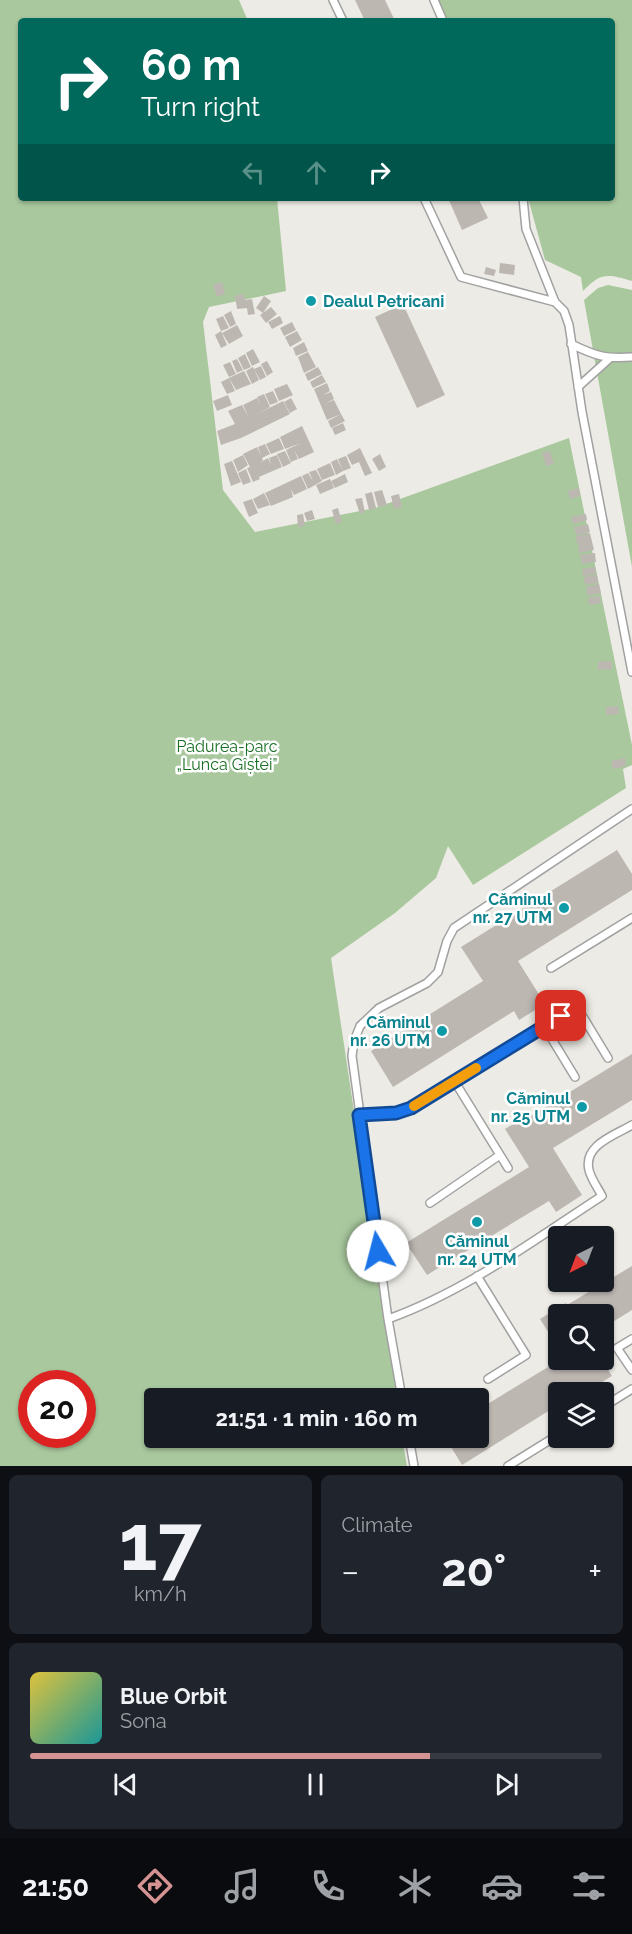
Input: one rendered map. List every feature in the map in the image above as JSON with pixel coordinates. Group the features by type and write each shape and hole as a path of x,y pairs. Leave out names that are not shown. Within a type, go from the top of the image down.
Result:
{"lane":[{"path":"333,0 342,18"},
{"path":"434,0 443,18"},
{"path":"425,201 461,277 555,302"},
{"path":"523,201 526,229 555,302 564,311 569,325 578,387 632,672"},
{"path":"572,344 585,351 609,358 632,357"},
{"path":"578,387 609,358"},
{"path":"400,1388 388,1319 351,1056 360,1026 379,1008 428,983 438,972 447,940 454,928 632,809"},
{"path":"551,968 632,918"},
{"path":"359,1115 402,1112 577,1007 608,1058"},
{"path":"544,1026 575,1077"},
{"path":"455,1082 508,1168"},
{"path":"388,1319 424,1306 477,1276 602,1196 590,1172 588,1162 590,1153 595,1146 632,1125"},
{"path":"430,1203 500,1155"},
{"path":"477,1276 526,1355 488,1379"},
{"path":"632,1339 617,1348 632,1370"},
{"path":"614,1400 632,1389"},
{"path":"508,1466 548,1441"},
{"path":"411,1448 414,1466"}],"green space":[{"name":"Pădurea-parc „Lunca Gîștei”","path":"0,0 239,0 247,18 18,18 18,201 277,201 286,291 209,307 203,322 223,490 255,532 375,508 569,438 632,745 632,765 623,769 626,788 473,885 448,846 436,878 395,913 331,958 396,1388 144,1388 144,1448 404,1448 407,1466 0,1466"},
{"path":"432,0 632,0 632,281 605,276 595,280 583,291 581,277 545,260 529,201 615,201 615,18 441,18"},
{"path":"608,285 632,290 632,567 584,300 598,288"}],"building":[{"path":"355,0 385,0 394,18 364,18"},
{"path":"449,201 480,201 488,218 462,230"},
{"path":"500,263 515,265 514,275 499,273"},
{"path":"486,267 496,270 494,276 484,274"},
{"path":"222,282 225,294 217,297 213,285"},
{"path":"244,294 245,300 252,299 255,314 248,315 247,308 237,309 235,296"},
{"path":"264,296 271,301 263,313 256,308"},
{"path":"403,304 445,395 417,408 375,317"},
{"path":"271,307 277,314 266,323 260,315"},
{"path":"231,311 236,324 230,327 224,315"},
{"path":"223,316 229,328 221,331 216,319"},
{"path":"280,316 283,323 272,329 268,322"},
{"path":"292,322 296,330 284,336 280,328"},
{"path":"237,325 243,336 229,344 222,333"},
{"path":"221,331 227,345 221,348 215,335"},
{"path":"297,331 302,340 290,347 285,337"},
{"path":"304,342 308,351 296,356 293,348"},
{"path":"253,349 260,362 252,366 246,353"},
{"path":"308,352 316,367 304,373 298,357"},
{"path":"245,354 251,367 244,370 238,358"},
{"path":"237,359 243,370 237,373 232,361"},
{"path":"267,361 273,372 267,376 261,364"},
{"path":"230,362 236,374 229,377 223,365"},
{"path":"261,366 266,377 260,380 254,369"},
{"path":"253,367 259,380 252,384 246,371"},
{"path":"318,367 322,374 308,381 305,374"},
{"path":"244,371 251,384 236,390 229,378"},
{"path":"322,375 326,382 313,388 310,382"},
{"path":"229,378 235,391 227,394 221,382"},
{"path":"327,383 330,391 323,395 331,392 334,399 326,403 334,400 341,414 327,420 314,389"},
{"path":"287,384 293,395 279,401 274,389"},
{"path":"273,391 278,402 270,405 265,394"},
{"path":"264,394 270,407 255,415 283,401 290,414 241,438 221,445 217,431 235,424 228,411 242,405 249,418 243,405 257,398 261,406 257,397"},
{"path":"228,395 232,405 217,411 213,401"},
{"path":"291,398 297,409 290,413 284,402"},
{"path":"341,414 345,421 331,428 328,421"},
{"path":"343,423 346,430 335,435 332,428"},
{"path":"302,426 314,452 299,459 294,450 298,459 291,462 286,450 301,443 285,449 280,437"},
{"path":"279,438 284,449 271,454 266,444"},
{"path":"265,444 270,454 262,458 261,462 268,458 271,465 269,458 277,455 282,467 253,482 247,468 250,467 243,454 257,447 261,456 258,447"},
{"path":"360,448 372,473 365,476 359,462 352,465 347,455"},
{"path":"285,451 291,463 283,467 277,454"},
{"path":"550,451 554,464 546,466 542,453"},
{"path":"380,454 386,467 379,471 372,459"},
{"path":"243,455 248,465 238,472 233,460"},
{"path":"346,456 351,468 343,471 338,459"},
{"path":"337,459 343,471 336,475 331,462"},
{"path":"232,461 241,482 231,486 224,464"},
{"path":"330,463 335,475 322,480 317,469"},
{"path":"246,469 251,482 243,485 238,473"},
{"path":"316,470 322,481 308,489 302,476 308,473 313,481 309,472"},
{"path":"345,474 348,482 335,488 331,481"},
{"path":"301,476 307,489 294,495 291,489 293,497 271,506 265,493"},
{"path":"330,479 334,488 320,494 316,485"},
{"path":"579,488 580,496 570,499 568,491"},
{"path":"382,490 387,505 378,507 374,492"},
{"path":"372,492 376,508 369,510 365,494"},
{"path":"264,493 270,505 258,509 253,499"},
{"path":"399,494 402,507 394,509 391,496"},
{"path":"362,498 365,512 360,514 355,499"},
{"path":"252,499 258,513 249,517 243,502"},
{"path":"338,508 342,522 336,524 332,510"},
{"path":"312,510 315,519 307,521 304,513"},
{"path":"303,514 305,526 298,527 297,515"},
{"path":"586,514 587,520 573,524 571,517"},
{"path":"588,524 590,532 576,535 574,527"},
{"path":"590,533 594,550 579,553 578,544 589,542 577,544 576,536"},
{"path":"595,553 596,562 582,564 580,555"},
{"path":"595,567 596,574 583,576 582,569"},
{"path":"597,575 598,583 585,585 584,577"},
{"path":"599,584 601,593 588,596 586,587"},
{"path":"600,596 601,603 589,605 588,598"},
{"path":"611,661 612,669 598,670 598,662"},
{"path":"618,706 619,714 606,715 606,707"},
{"path":"625,758 626,766 613,769 611,761"},
{"path":"617,850 632,874 632,890 518,961 545,1004 519,1020 514,1011 393,1087 371,1051 483,981 461,947"},
{"path":"632,1054 632,1100 553,1148 582,1195 556,1212 549,1201 427,1275 406,1243 529,1167 505,1129"},
{"path":"632,1266 632,1310 614,1321 614,1304 569,1304 589,1292 614,1292 614,1277"},
{"path":"548,1314 548,1332 540,1319"},
{"path":"548,1367 548,1370 608,1370 612,1376 602,1382 548,1382 548,1411 462,1465 452,1448 489,1448 489,1403"}],"slow traffic":[{"path":"414,1106 476,1068"}],"place":[{"name":"Dealul Petricani","path":"311,301"},
{"name":"Căminul nr. 27 UTM","path":"564,908"},
{"name":"Căminul nr. 26 UTM","path":"442,1031"},
{"name":"Căminul nr. 25 UTM","path":"582,1107"},
{"name":"Căminul nr. 24 UTM","path":"477,1222"}],"route":[{"path":"378,1251 359,1115 396,1113 411,1108 561,1016"}]}
